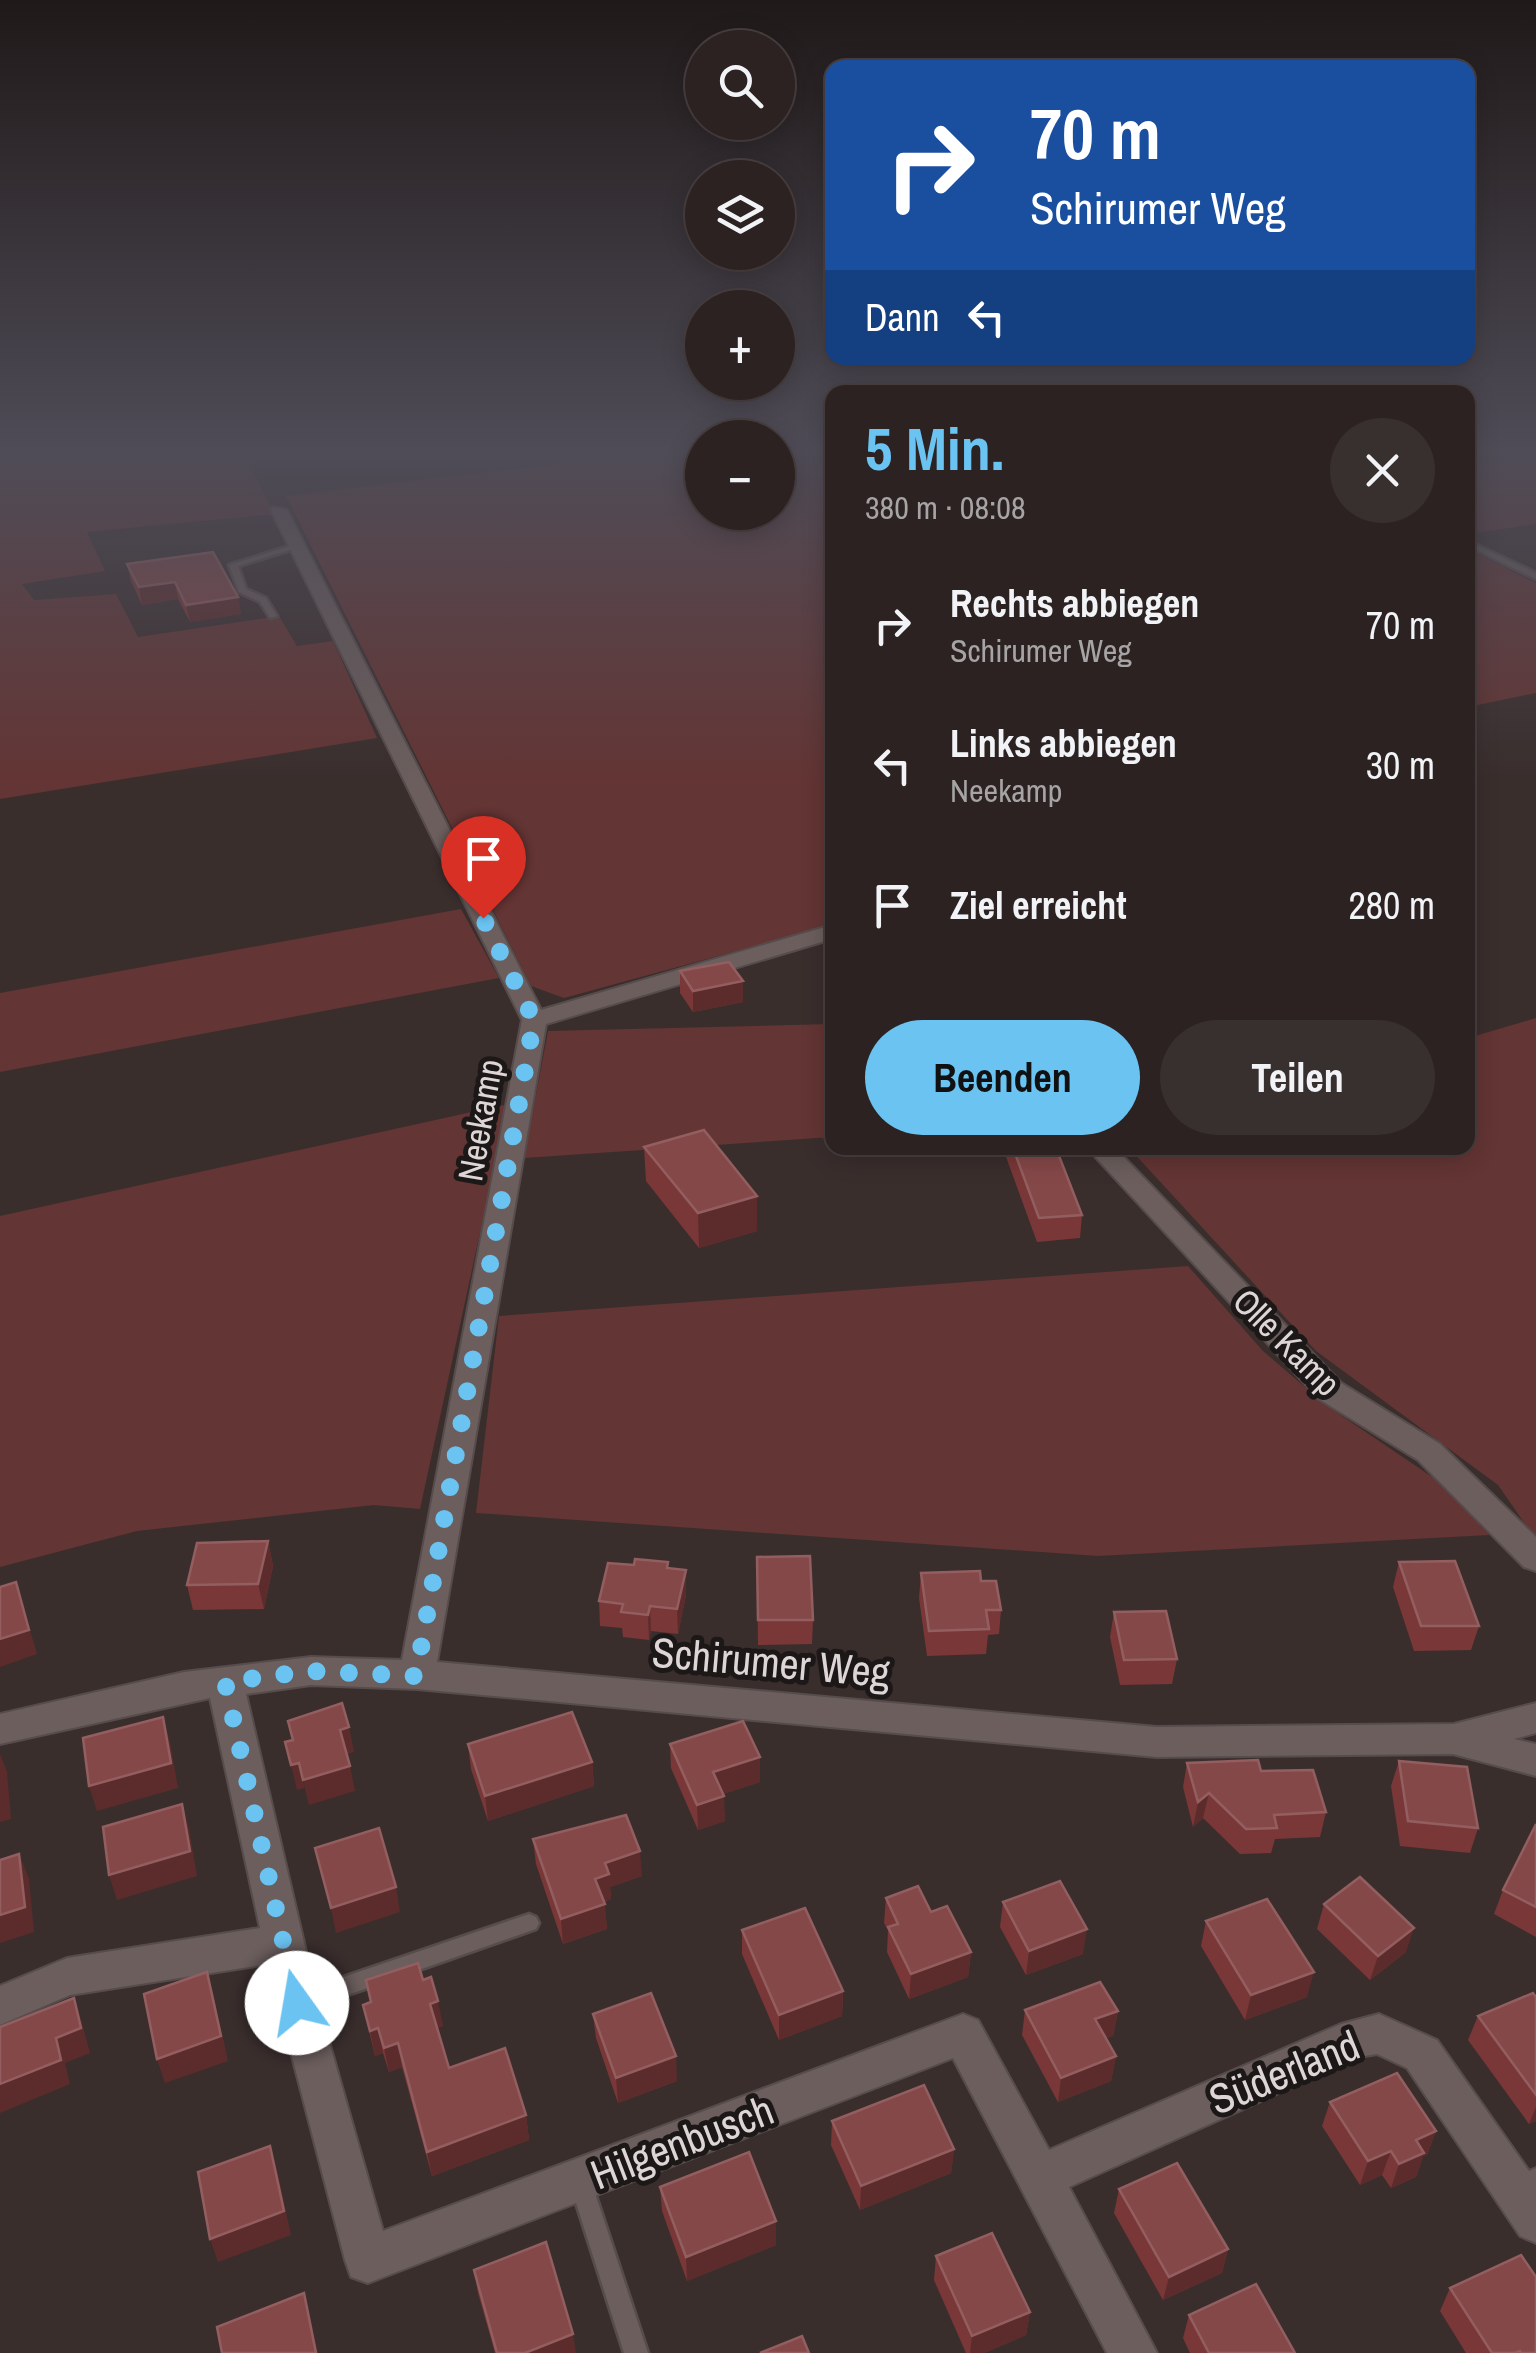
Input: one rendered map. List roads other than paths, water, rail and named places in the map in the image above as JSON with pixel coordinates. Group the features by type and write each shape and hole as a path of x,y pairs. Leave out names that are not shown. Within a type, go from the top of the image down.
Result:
{"street":[{"name":"Neekamp","path":"302,559 534,1020 416,1676"},
{"path":"534,1020 825,934"},
{"name":"Olle Kamp","path":"1107,1155 1330,1391 1429,1452 1536,1558"},
{"name":"Schirumer Weg","path":"0,1729 225,1682 310,1671 416,1676 1157,1742 1453,1738 1536,1760"},
{"name":"Hilgenbusch","path":"225,1682 297,2003 368,2260 963,2034 1133,2353"},
{"path":"1453,1738 1536,1718"},
{"path":"0,2006 67,1977 284,1944"},
{"name":"Süderland","path":"1041,2176 1356,2038 1379,2034 1422,2054 1531,2203"}],"lane":[{"path":"254,559 232,565 242,590 263,600 273,616"},
{"path":"1501,559 1536,576"},
{"path":"297,2003 529,1923"},
{"path":"580,2180 636,2353"}]}
